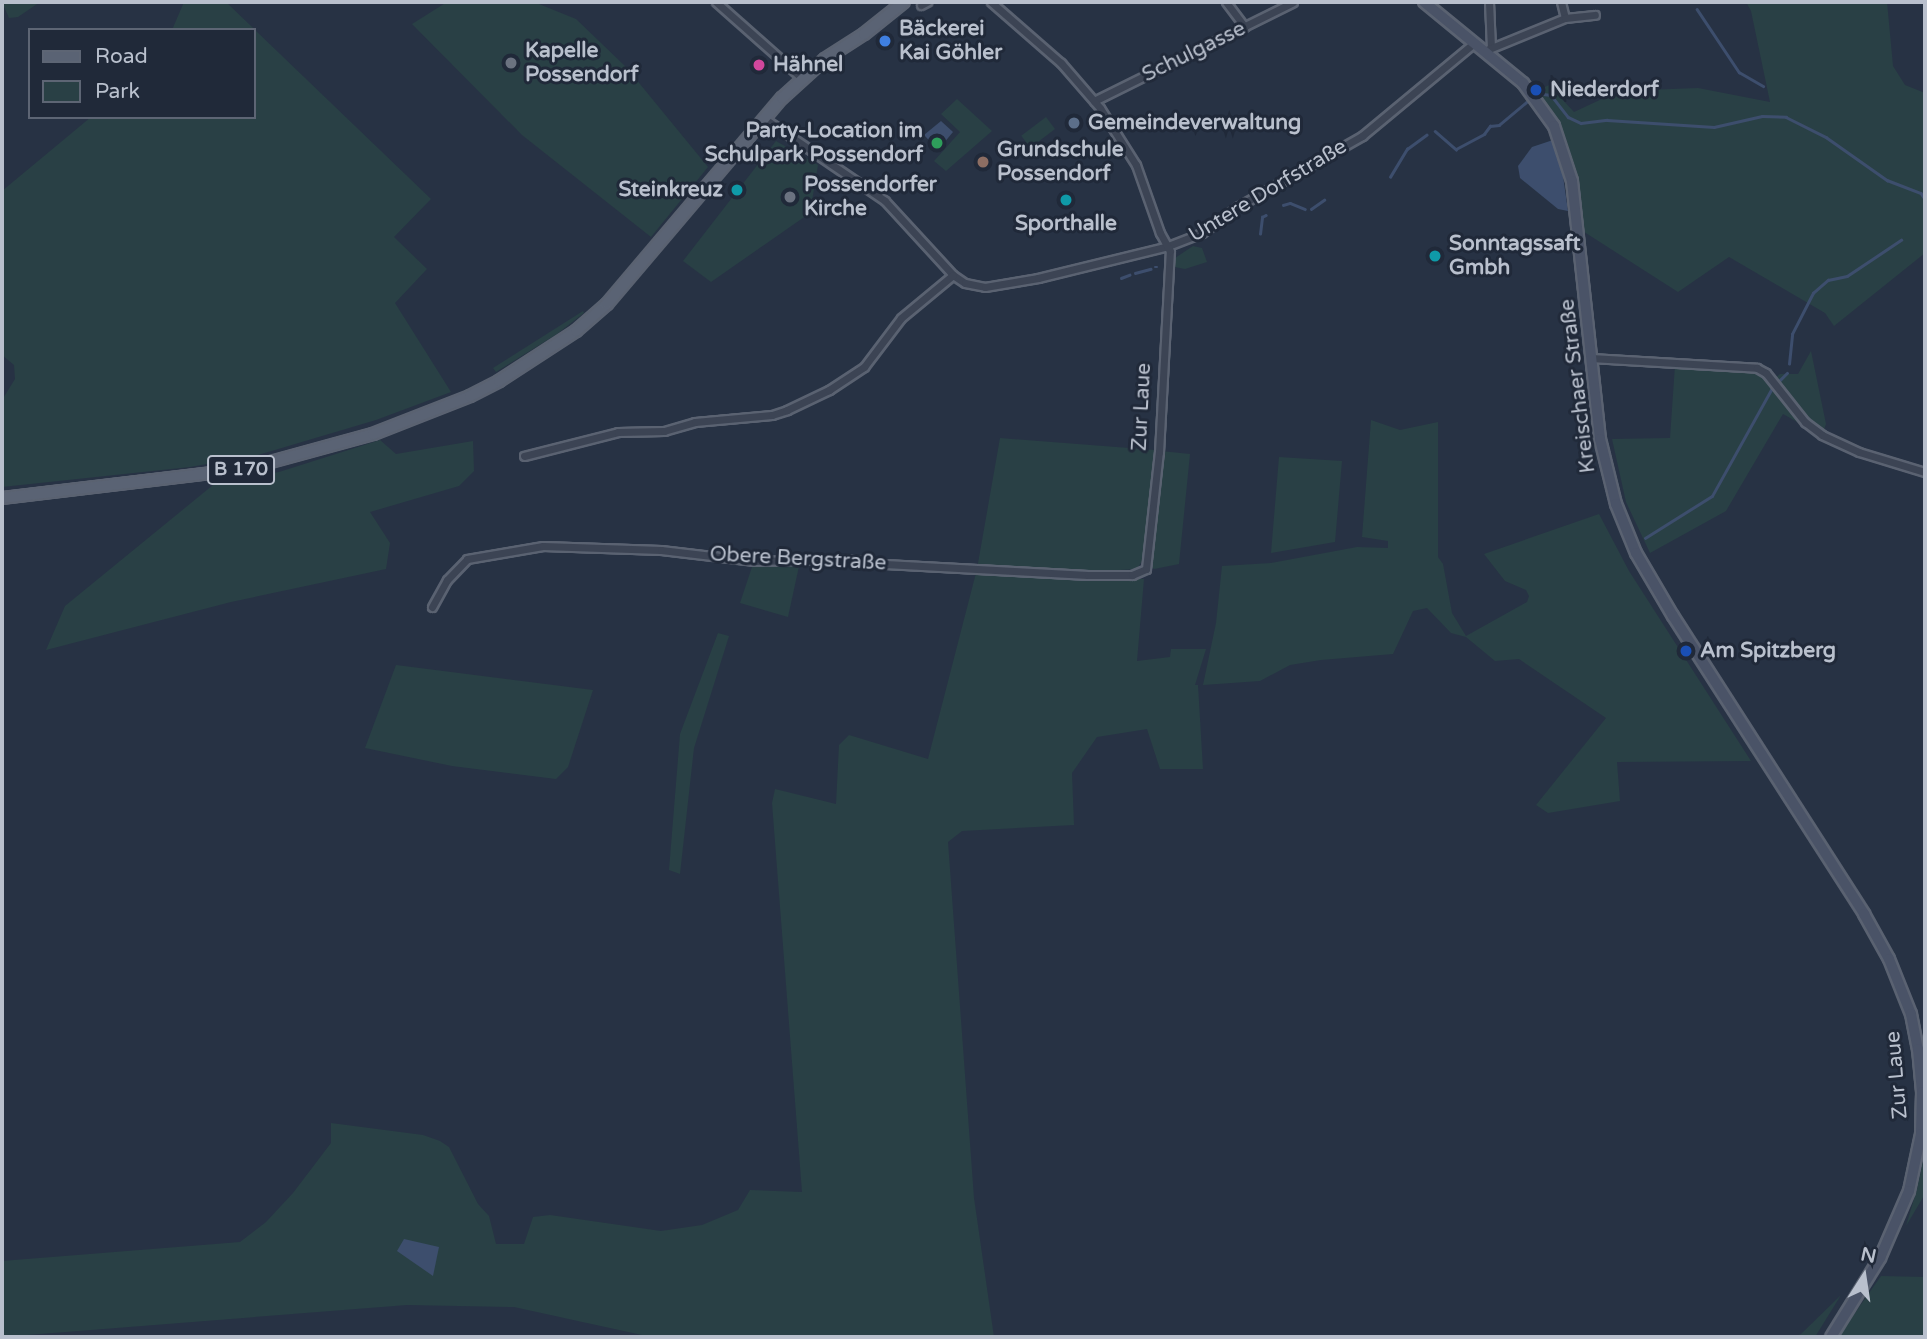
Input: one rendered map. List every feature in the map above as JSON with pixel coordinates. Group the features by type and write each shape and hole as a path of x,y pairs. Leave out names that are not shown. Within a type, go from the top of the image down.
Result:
{"main road":[{"name":"B 170","path":"2,498 245,469 373,434 470,396 576,331 620,291 802,78 904,2"},
{"name":"Kreischaer Straße","path":"1424,2 1474,43 1488,49 1523,83 1554,126 1572,181 1607,477 1636,553 1779,781"},
{"name":"Zur Laue","path":"1779,781 1864,914 1889,959 1911,1014 1918,1049 1921,1134 1909,1191 1880,1258 1831,1337"}],"street":[{"path":"716,2 802,78"},
{"path":"991,2 1056,58 1094,100 1136,165 1168,246"},
{"path":"1226,2 1245,27"},
{"name":"Schulgasse","path":"1094,100 1293,2"},
{"path":"1489,2 1488,49 1564,18 1595,15"},
{"path":"1561,2 1564,18"},
{"name":"Untere Dorfstraße","path":"953,275 975,286 1001,285 1168,246 1202,233 1239,206 1362,136 1474,43"},
{"path":"524,456 625,430 664,431 695,422 772,415 787,410 829,390 864,367 901,317 953,275 885,201 765,119"},
{"name":"Zur Laue","path":"1146,569 1159,452 1168,246"},
{"path":"1591,358 1757,368 1766,373 1805,422 1822,435 1859,452 1925,472"},
{"name":"Obere Bergstraße","path":"432,607 447,580 467,559 544,546 662,550 754,561 801,557 849,559 885,564 1088,575 1132,575 1146,569"}],"green space":[{"path":"2,2 40,2 18,17 9,18"},
{"path":"184,2 226,2 253,28 173,28"},
{"path":"447,2 534,2 576,19 626,67 708,167 651,237 522,135 412,24"},
{"path":"1746,2 1887,2 1893,66 1905,85 1925,93 1925,253 1834,326 1825,313 1729,257 1678,292 1578,228 1557,126 1536,91 1549,85 1574,112 1619,91 1698,88 1770,102 1751,11"},
{"path":"256,31 431,199 394,237 427,269 395,303 451,392 376,420 258,455 190,467 2,487 2,400 15,379 14,365 2,355 2,191 89,119 256,119"},
{"path":"957,99 992,131 946,171 934,161 960,132 941,114"},
{"path":"1046,117 1055,129 1030,148 1021,136"},
{"path":"776,141 818,165 810,213 711,282 683,261"},
{"path":"1193,246 1202,248 1207,262 1185,269 1175,267 1175,258"},
{"path":"583,311 584,313 557,334 496,372 493,368"},
{"path":"1811,351 1826,424 1823,432 1802,416 1774,379 1780,374 1798,374"},
{"path":"1675,365 1746,369 1762,376 1801,424 1783,414 1726,511 1650,553 1626,502 1612,439 1670,438"},
{"path":"1371,420 1400,430 1438,422 1438,557 1443,564 1452,613 1466,636 1527,602 1529,596 1526,590 1505,581 1484,554 1599,514 1629,571 1751,761 1617,762 1620,801 1548,813 1536,805 1606,718 1519,659 1495,661 1466,637 1451,633 1427,608 1413,611 1393,654 1290,665 1260,681 1203,685 1216,623 1222,566 1271,563 1357,547 1388,548 1388,541 1362,537"},
{"path":"1000,438 1155,450 1144,558 1137,569 1035,575 1144,579 1137,661 1170,657 1171,649 1206,649 1195,685 1198,685 1203,769 1160,769 1147,729 1097,737 1072,773 1074,825 962,831 948,842 974,1198 994,1337 651,1337 514,1307 407,1305 2,1337 2,1261 240,1242 266,1222 293,1193 331,1143 331,1123 423,1135 449,1147 478,1204 489,1216 496,1244 524,1244 533,1217 550,1215 661,1231 702,1225 738,1210 750,1190 802,1192 772,803 775,789 836,804 839,745 849,735 928,759 977,569"},
{"path":"380,440 396,454 473,441 474,471 459,486 370,512 390,543 386,569 231,602 46,650 65,606 213,485 279,472"},
{"path":"1161,451 1190,454 1179,564 1154,569 1149,565"},
{"path":"1279,457 1342,461 1335,542 1271,553"},
{"path":"801,557 788,617 740,603 754,561"},
{"path":"718,633 729,636 694,748 680,874 669,870 680,734"},
{"path":"396,665 593,690 568,767 556,779 452,766 365,748"},
{"path":"1925,1152 1925,1194 1906,1226 1917,1189"},
{"path":"1881,1276 1925,1277 1925,1337 1838,1337"},
{"path":"1841,1295 1815,1337 1794,1337 1801,1334"}],"water":[{"name":"Party-Location im Schulpark Possendorf","path":"941,121 953,132 938,150 924,135"},
{"path":"1553,140 1562,169 1568,211 1558,209 1520,178 1518,166 1532,147"},
{"path":"404,1239 439,1247 433,1276 397,1251"}],"waterway":[{"path":"1697,9 1739,72 1763,86"},
{"path":"1543,94 1551,95 1568,117 1581,123 1607,120 1714,127 1762,116 1786,117 1826,137 1887,180 1921,193 1925,199"},
{"path":"1435,131 1456,149 1484,134 1490,126 1499,125 1529,100"},
{"path":"1390,177 1407,149 1426,135"},
{"path":"1311,209 1324,200"},
{"path":"1283,205 1290,203 1305,209"},
{"path":"1260,234 1262,217 1266,215"},
{"path":"1789,364 1792,334 1813,293 1828,280 1847,276 1901,240"},
{"path":"1135,273 1150,269"},
{"path":"1121,278 1129,275"},
{"path":"1779,381 1787,373"},
{"path":"1645,538 1712,496 1772,388"}],"place":[{"name":"Bäckerei Kai Göhler","path":"885,41"},
{"name":"Kapelle Possendorf","path":"511,63"},
{"name":"Hähnel","path":"759,65"},
{"name":"Niederdorf","path":"1536,90"},
{"name":"Gemeindeverwaltung","path":"1074,123"},
{"name":"Party-Location im Schulpark Possendorf","path":"937,143"},
{"name":"Grundschule Possendorf","path":"983,162"},
{"name":"Steinkreuz","path":"737,190"},
{"name":"Possendorfer Kirche","path":"790,197"},
{"name":"Sporthalle","path":"1066,200"},
{"name":"Sonntagssaft Gmbh","path":"1435,256"},
{"name":"Am Spitzberg","path":"1686,651"}]}
